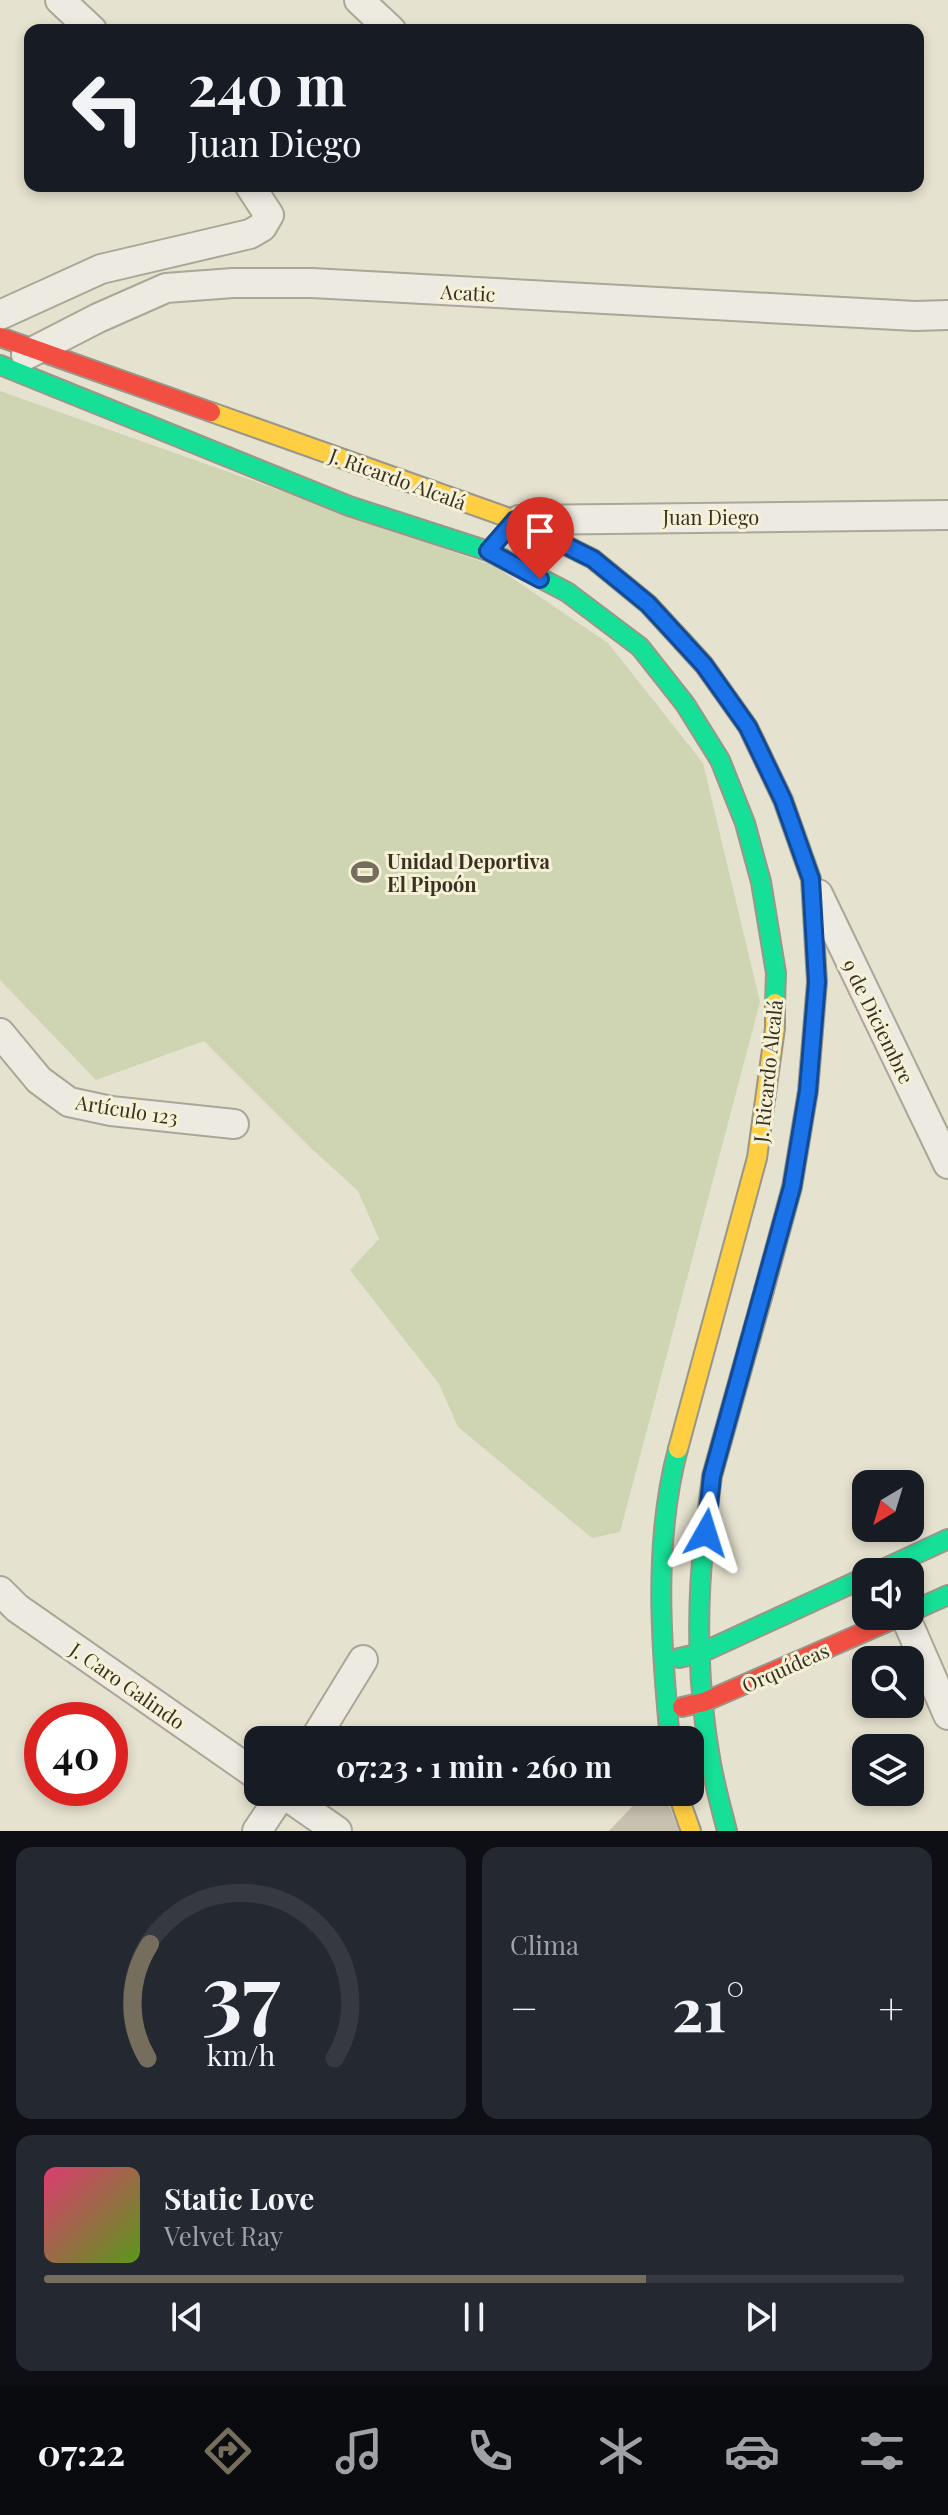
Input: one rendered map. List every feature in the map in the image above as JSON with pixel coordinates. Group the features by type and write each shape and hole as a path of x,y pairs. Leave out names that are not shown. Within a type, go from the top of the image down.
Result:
{"street":[{"path":"60,0 86,24"},
{"path":"359,0 385,24"},
{"path":"0,315 101,269 250,234 262,227 269,215 254,192"},
{"name":"Acatic","path":"4,367 33,349 166,288 233,283 312,283 915,316 948,315"},
{"name":"J. Ricardo Alcalá","path":"0,337 515,520 593,559 648,604 704,665 748,727 783,800 811,879 817,982 808,1091 792,1187 712,1476 702,1561 704,1702 710,1758 727,1831"},
{"name":"J. Ricardo Alcalá","path":"4,367 349,506 488,551 567,592 640,647 685,704 720,760 745,823 761,882 776,973 775,1028 757,1158 674,1464 667,1502 662,1620 668,1726"},
{"name":"Juan Diego","path":"515,520 948,515"},
{"path":"567,592 593,559 603,517"},
{"path":"488,551 515,520"},
{"name":"9 de Diciembre","path":"811,879 948,1164"},
{"name":"Artículo 123","path":"0,1033 39,1080 69,1102 111,1111 234,1124"},
{"path":"907,1558 948,1539"},
{"path":"664,1662 701,1653 852,1583"},
{"name":"J. Caro Galindo","path":"0,1591 17,1608 244,1766"},
{"path":"924,1606 948,1595"},
{"name":"Orquídeas","path":"666,1711 704,1702 871,1630"},
{"path":"909,1630 948,1715"},
{"path":"323,1726 363,1660"},
{"path":"257,1831 273,1806"},
{"path":"302,1806 337,1831"},
{"path":"682,1806 691,1831"}],"green space":[{"name":"Unidad Deportiva El Pipoón","path":"0,391 496,567 608,643 703,763 760,1002 620,1532 592,1538 458,1427 439,1384 350,1270 379,1239 358,1191 204,1041 96,1080 0,980"}],"building":[{"path":"633,1806 669,1806 680,1831 609,1831"}],"traffic: fast":[{"path":"0,365 349,506 488,551 567,592 640,647 685,704 720,760 745,823 761,882 776,973 775,1003"},
{"path":"683,642 704,665 748,727 783,800 811,879 817,982 808,1091 792,1187 764,1290"},
{"path":"669,1726 662,1631 662,1557 670,1484 678,1449"},
{"path":"907,1558 948,1539"},
{"path":"704,1541 699,1622 703,1705 712,1767 727,1831"},
{"path":"679,1658 701,1653 852,1583"},
{"path":"924,1606 948,1595"}],"traffic: slow":[{"path":"211,412 515,520 593,559 648,604 683,642"},
{"path":"678,1449 757,1158 775,1028 775,1003"},
{"path":"682,1806 691,1831"}],"traffic: jam":[{"path":"0,337 211,412"},
{"path":"704,1541 712,1476 764,1290"},
{"path":"682,1707 704,1702 869,1630"}],"place":[{"name":"Unidad Deportiva El Pipoón","path":"365,872"}],"route":[{"path":"540,579 488,551 515,520 593,559 648,604 704,665 748,727 783,800 811,879 817,982 808,1091 792,1187 712,1476 706,1533"}]}
